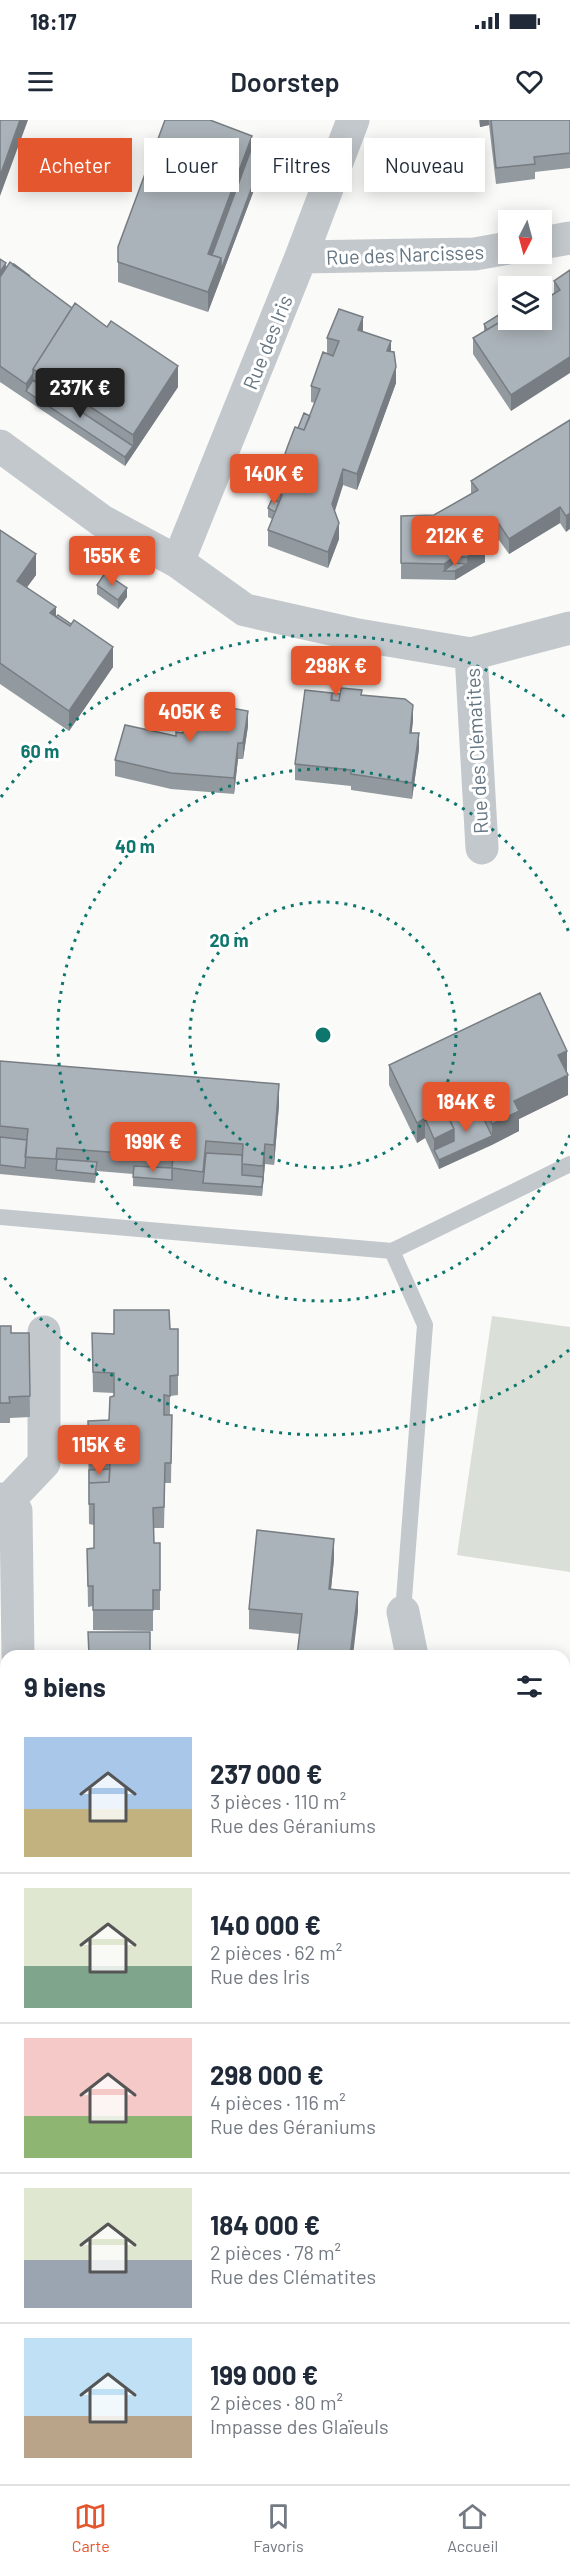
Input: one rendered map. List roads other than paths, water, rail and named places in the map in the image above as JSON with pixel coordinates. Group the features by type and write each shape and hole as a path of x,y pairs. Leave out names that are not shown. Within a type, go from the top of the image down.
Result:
{"street":[{"name":"Rue des Iris","path":"178,562 301,257 353,120"},
{"path":"552,241 570,238"},
{"name":"Rue des Narcisses","path":"301,257 475,254 498,250"},
{"path":"0,446 102,521 178,562 245,610 357,635 471,654 570,628"},
{"name":"Rue des Clématites","path":"471,654 482,848"},
{"path":"18,1650 16,1511 3,1501 44,1463 44,1332"},
{"path":"403,1612 411,1650"}],"lane":[{"path":"0,1218 392,1251 570,1164"},
{"path":"392,1251 425,1325 403,1612"}]}
